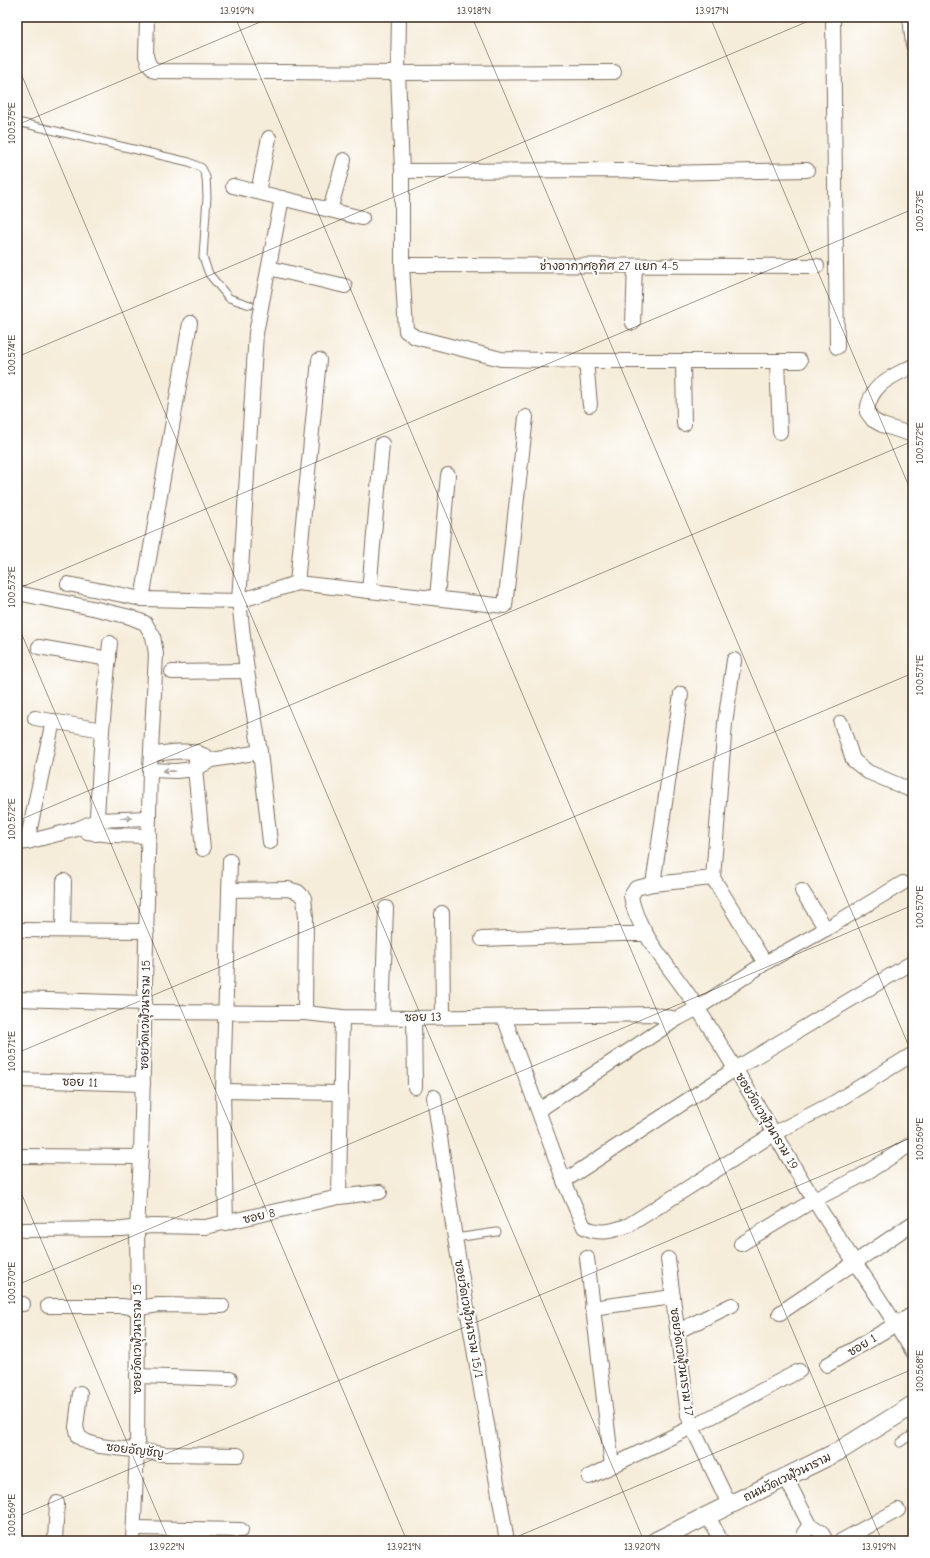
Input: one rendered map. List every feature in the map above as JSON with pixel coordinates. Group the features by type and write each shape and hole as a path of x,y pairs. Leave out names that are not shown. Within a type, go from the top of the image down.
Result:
{"street":[{"path":"147,17 146,56 149,65 155,71 398,73 614,72"},
{"path":"398,17 398,73 402,171 402,265 406,331 415,337 501,359 586,361 800,361"},
{"path":"833,17 837,347"},
{"path":"910,17 913,45"},
{"path":"258,192 269,138"},
{"path":"330,210 344,160"},
{"path":"402,171 624,170 663,172 808,170"},
{"path":"233,186 362,218"},
{"path":"270,842 260,752 247,671 239,600 256,333 282,198"},
{"name":"ช่างอากาศอุทิศ 27 แยก 4-5","path":"402,265 817,266"},
{"path":"633,323 636,266"},
{"path":"269,268 345,286"},
{"path":"142,599 190,322"},
{"path":"297,583 319,360"},
{"path":"586,361 590,405"},
{"path":"683,361 684,424"},
{"path":"777,361 780,432"},
{"path":"913,366 877,387 867,405 866,412 873,420 882,425 913,435"},
{"path":"68,584 142,599 239,600 297,583 505,606 526,418"},
{"path":"369,591 382,444"},
{"path":"438,598 448,474"},
{"name":"ซอยวัดเวฬุวนาราม 15","path":"17,593 97,609 130,617 145,623 153,636 156,654 150,770 141,1157 136,1228 138,1308 137,1450 134,1534"},
{"path":"97,827 102,730 110,643"},
{"path":"39,647 109,659"},
{"path":"734,660 725,723 713,878 765,963"},
{"path":"172,672 247,671"},
{"path":"681,694 653,884 713,878"},
{"path":"35,718 102,730"},
{"path":"53,721 22,843 77,829 149,818"},
{"path":"841,724 853,760 868,772 913,791"},
{"path":"151,754 184,751 197,752 212,760"},
{"path":"197,752 195,769 203,849"},
{"path":"150,770 176,771 195,769 212,760 260,752"},
{"path":"97,827 149,836"},
{"path":"226,1224 224,1091 230,861"},
{"path":"63,930 64,881"},
{"path":"539,1110 765,963 903,883"},
{"name":"ซอยวัดเวฬุวนาราม 19","path":"653,884 636,888 631,896 632,905 646,934 698,1008 775,1133 814,1200 913,1352"},
{"path":"229,890 288,889 298,892 304,898 306,917 305,1013"},
{"path":"802,891 826,929"},
{"path":"382,1017 386,908"},
{"path":"442,913 443,1016"},
{"path":"17,930 147,931"},
{"path":"482,939 646,934"},
{"path":"564,1181 735,1069 913,962"},
{"name":"ซอย 13","path":"17,999 225,1013 305,1013 342,1017 414,1018 443,1016 504,1017 653,1014 677,1019"},
{"path":"339,1197 342,1017"},
{"path":"504,1017 564,1181 584,1227 592,1231 610,1232 629,1226 775,1133 835,1102 913,1054"},
{"path":"414,1018 415,1087"},
{"name":"ซอย 11","path":"17,1080 143,1084"},
{"path":"224,1091 341,1092"},
{"name":"ซอยวัดเวฬุวนาราม 15/1","path":"434,1097 455,1238 507,1541"},
{"path":"741,1244 814,1200 861,1176 913,1143"},
{"path":"21,1156 141,1157"},
{"name":"ซอย 8","path":"24,1230 136,1228 152,1226 205,1227 226,1224 339,1197 380,1192"},
{"path":"780,1313 913,1223"},
{"path":"587,1258 612,1466"},
{"name":"ซอยวัดเวฬุวนาราม 17","path":"668,1259 688,1415 692,1427 730,1504"},
{"path":"592,1308 673,1297"},
{"path":"48,1306 122,1306 138,1308 159,1305 222,1306"},
{"path":"678,1331 732,1305"},
{"name":"ซอย 1","path":"827,1365 913,1314"},
{"path":"589,1477 692,1427 799,1371"},
{"path":"137,1376 230,1379"},
{"name":"ซอยอัญชัญ","path":"80,1393 76,1427 79,1437 86,1442 100,1446 164,1454 238,1455"},
{"name":"ถนนวัดเวฬุวนาราม","path":"656,1541 839,1451 913,1405"},
{"path":"786,1478 810,1525 821,1532 826,1541"},
{"path":"55,1541 57,1503"},
{"path":"841,1541 898,1510"},
{"path":"708,1516 721,1541"},
{"path":"805,1541 804,1533 810,1525"},
{"path":"134,1534 213,1536 241,1530"}],"lane":[{"path":"17,122 189,162 202,168 206,177 207,197 203,257 209,274 229,298 250,305"},
{"path":"455,1238 497,1232"},
{"path":"900,1444 913,1434"}]}
